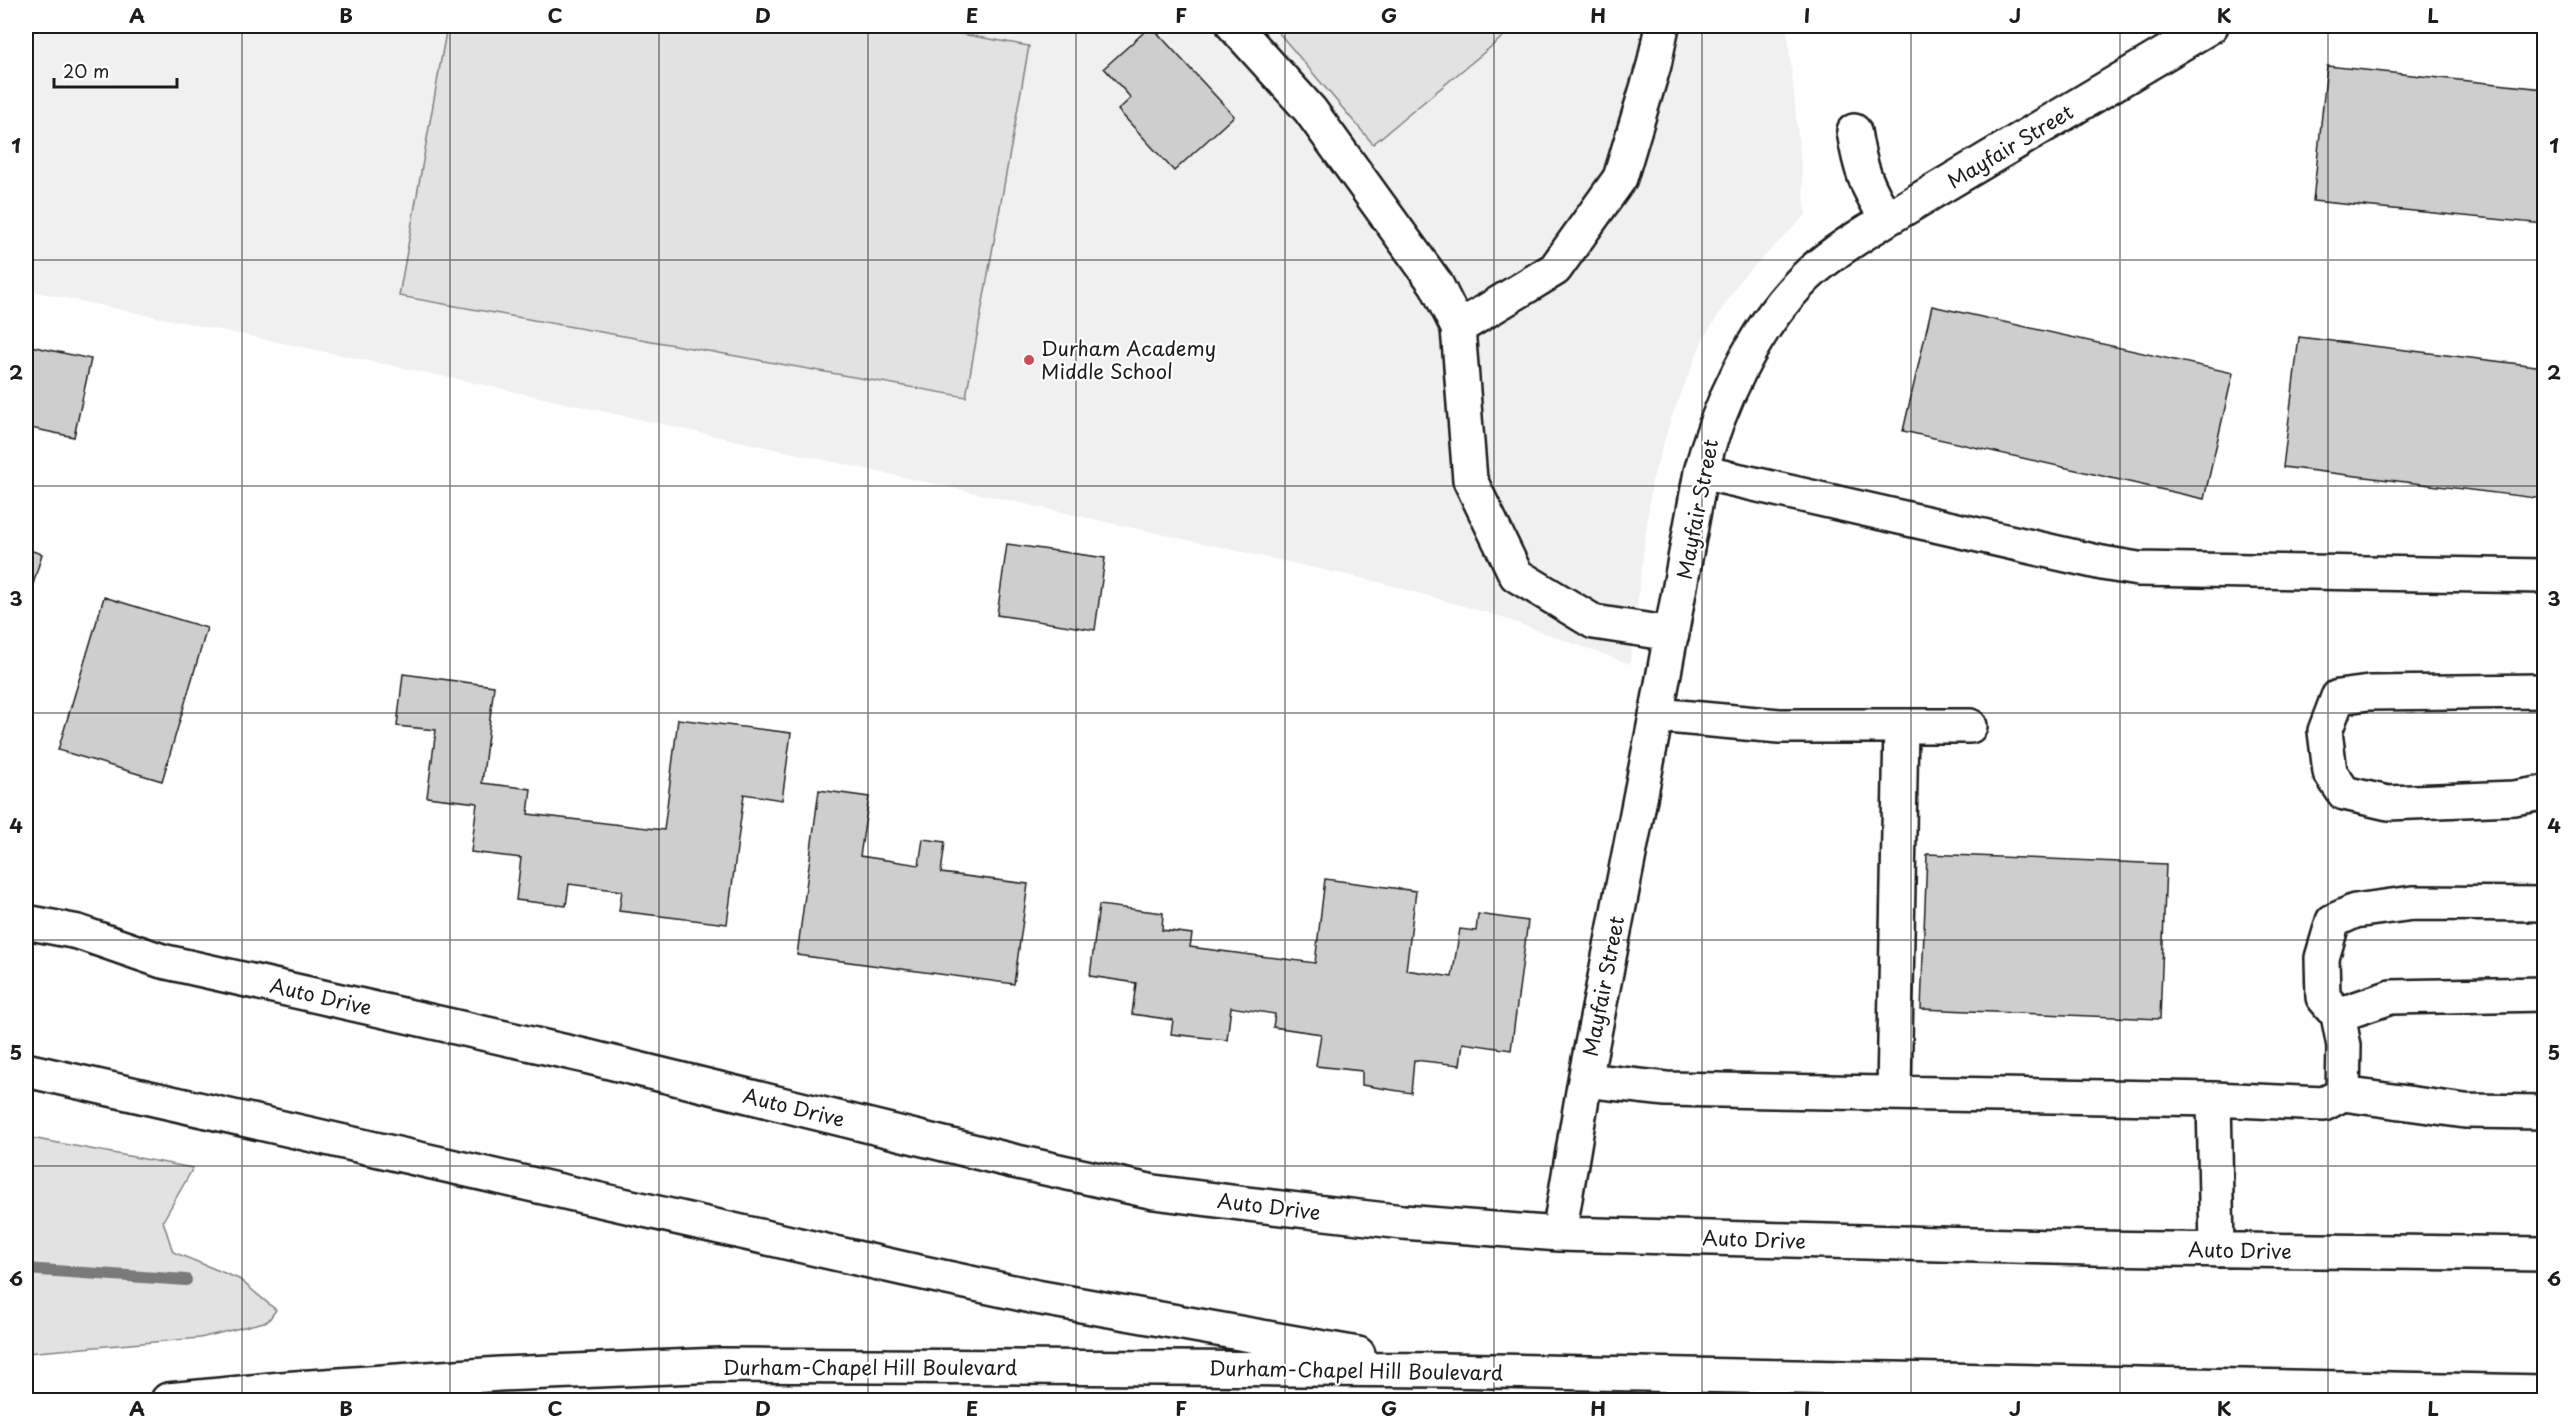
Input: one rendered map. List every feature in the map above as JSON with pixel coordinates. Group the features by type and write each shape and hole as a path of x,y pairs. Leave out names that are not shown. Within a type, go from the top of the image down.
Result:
{"street":[{"path":"1234,26 1310,110 1437,284 1458,328 1470,480 1516,575 1594,622 1672,634"},
{"path":"1458,328 1555,269 1620,178 1654,65 1662,26"},
{"name":"Mayfair Street","path":"1559,1234 1585,1080 1672,634 1701,472 1710,435 1735,378 1765,328 1798,284 1837,251 2211,26"},
{"path":"1854,131 1860,169 1869,191 1887,219"},
{"path":"1701,472 2102,563 2138,568 2544,576"},
{"path":"2544,691 2369,693 2338,698 2325,731 2330,772 2344,793 2388,803 2514,798 2544,794"},
{"path":"1656,715 1779,726 1970,726"},
{"path":"1894,1093 1901,726"},
{"path":"2343,1094 2344,1046 2338,1015 2323,997 2322,958 2333,921 2355,911 2413,903 2544,904"},
{"name":"Auto Drive","path":"26,922 78,932 162,961 585,1056 1084,1178 1246,1204 1403,1222 1559,1234 2217,1250 2544,1254"},
{"path":"2338,1015 2391,997 2544,994"},
{"path":"26,1070 1036,1297 1442,1370"},
{"path":"1585,1080 1665,1089 2214,1099 2324,1104 2343,1094 2465,1111 2544,1112"},
{"path":"2214,1099 2217,1250"},
{"name":"Durham-Chapel Hill Boulevard","path":"168,1401 281,1389 500,1374 720,1365 1442,1370 2544,1392"}],"shaded area":[{"name":"Durham Academy Middle School","path":"26,26 1787,26 1806,215 1741,279 1703,339 1671,419 1652,481 1630,664 1495,615 1379,582 466,381 26,290"},
{"path":"447,26 916,26 1029,46 966,397 399,296"},
{"path":"1273,26 1516,26 1373,144"},
{"path":"26,1137 193,1168 163,1221 173,1252 239,1279 276,1310 268,1321 200,1338 26,1353"}],"building":[{"path":"1151,26 1234,116 1174,171 1118,110 1131,98 1104,68"},
{"path":"2327,66 2544,89 2544,224 2313,201"},
{"path":"1932,306 2233,373 2204,499 1903,431"},
{"path":"2299,337 2544,367 2544,499 2283,467"},
{"path":"26,345 91,359 74,437 26,427"},
{"path":"1007,544 1105,558 1095,630 997,615"},
{"path":"26,549 42,554 26,608"},
{"path":"104,597 207,628 162,781 58,750"},
{"path":"403,674 494,686 482,783 531,789 528,814 664,830 678,719 791,733 782,800 744,794 727,924 619,911 622,891 569,884 566,906 516,900 521,858 471,852 477,803 427,797 436,730 397,726"},
{"path":"819,790 869,797 860,856 919,865 923,839 945,842 941,873 1028,884 1014,984 797,955"},
{"path":"1927,854 2166,864 2160,1019 1921,1009"},
{"path":"1325,879 1416,891 1406,970 1452,977 1460,929 1476,931 1478,914 1528,921 1511,1050 1463,1043 1460,1065 1414,1060 1411,1093 1362,1085 1362,1071 1316,1066 1321,1034 1273,1027 1275,1014 1231,1007 1227,1040 1171,1034 1173,1020 1132,1014 1136,983 1090,976 1099,905 1163,913 1162,930 1192,934 1190,947 1315,963"}],"waterway":[{"path":"26,1269 186,1280"}],"place":[{"name":"Durham Academy Middle School","path":"1029,360"}]}
